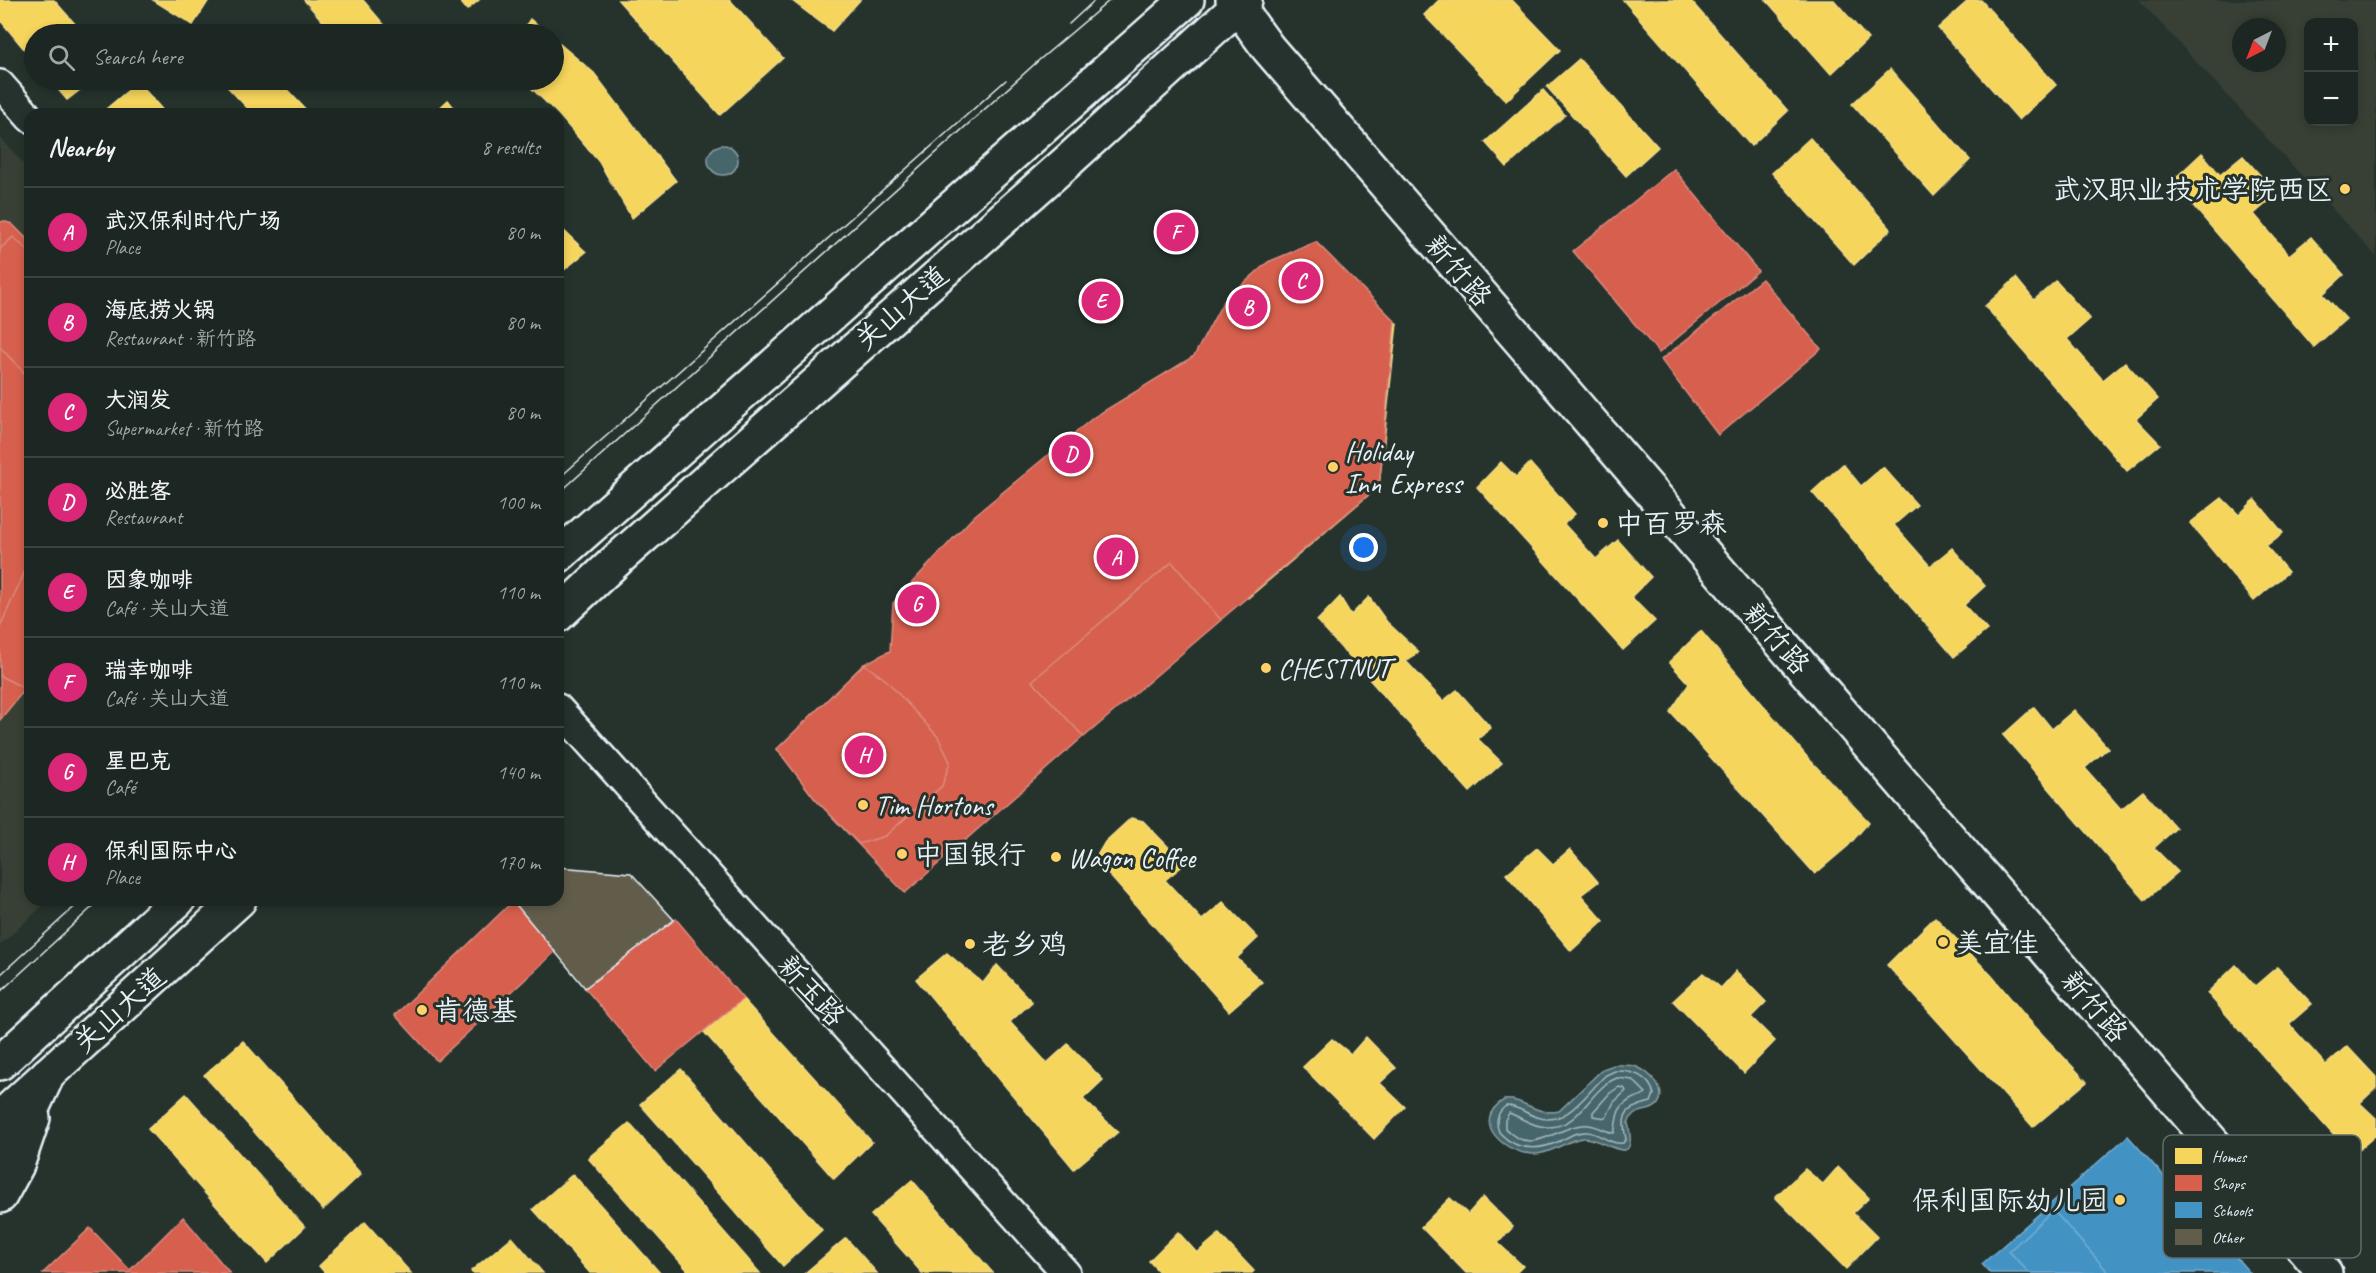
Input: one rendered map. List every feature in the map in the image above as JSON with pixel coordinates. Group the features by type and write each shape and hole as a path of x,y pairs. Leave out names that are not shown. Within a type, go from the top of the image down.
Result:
{"main road":[{"name":"关山大道","path":"564,551 1187,0"},
{"name":"关山大道","path":"564,609 1068,161 1239,2"},
{"name":"新竹路","path":"1239,2 1268,48 2206,1135"},
{"name":"关山大道","path":"0,1063 171,906"},
{"name":"关山大道","path":"0,1118 232,906"},
{"path":"0,1159 22,1130 48,1074"},
{"path":"0,1196 17,1165 48,1074"},
{"name":"新竹路","path":"2312,1258 2325,1273"}],"street":[{"path":"0,84 24,111"},
{"name":"新玉路","path":"564,715 1066,1273"}],"shaded area":[{"name":"武汉职业技术学院西区","path":"2139,0 2376,0 2376,256"},
{"path":"0,137 24,164 24,906 42,906 0,945"}],"water":[{"path":"723,145 729,146 737,154 737,166 729,174 723,175 717,174 709,166 708,160 709,154 717,146"},
{"path":"1614,1065 1632,1065 1642,1069 1656,1082 1661,1093 1655,1107 1631,1117 1628,1123 1629,1147 1624,1150 1583,1138 1541,1153 1524,1153 1503,1143 1490,1127 1490,1118 1494,1109 1504,1100 1511,1100 1543,1111 1559,1111 1603,1069"}],"building: Homes":[{"path":"0,0 54,0 75,24 24,24 24,49 0,20"},
{"path":"153,0 209,0 194,24"},
{"path":"304,0 363,0 383,24 325,24"},
{"path":"459,0 479,0 467,10"},
{"path":"618,0 730,0 783,58 720,115"},
{"path":"791,0 860,0 832,31"},
{"path":"1439,0 1512,0 1560,50 1506,101 1424,15"},
{"path":"1623,0 1690,0 1788,111 1751,146"},
{"path":"1766,0 1834,0 1868,39 1831,74"},
{"path":"1969,0 1981,0 2056,85 2019,120 1938,28"},
{"path":"530,19 536,24 527,24"},
{"path":"564,48 594,73 676,181 632,218 599,162 564,121 564,108 552,108 533,90 564,90"},
{"path":"1579,59 1658,147 1626,176 1547,87"},
{"path":"1890,69 1970,160 1934,196 1852,104"},
{"path":"58,90 80,90 67,100"},
{"path":"128,90 145,90 161,108 107,108"},
{"path":"230,90 287,90 304,108 247,108"},
{"path":"1543,90 1565,115 1507,167 1485,142"},
{"path":"448,100 454,108 439,108"},
{"path":"1810,138 1891,229 1854,265 1772,173"},
{"path":"2202,153 2220,175 2243,156 2277,194 2254,214 2289,255 2311,237 2344,275 2323,294 2346,319 2314,347 2172,181"},
{"path":"564,231 586,252 564,270"},
{"path":"2016,278 2034,300 2056,281 2090,319 2067,339 2103,380 2125,362 2158,399 2136,419 2160,444 2127,471 1985,306"},
{"name":"Holiday Inn Express","path":"1314,308 1397,323 1379,486 1248,598 1196,546 1306,447"},
{"path":"1501,462 1516,477 1530,463 1575,514 1564,524 1596,559 1618,540 1651,577 1631,597 1655,621 1623,650 1477,487"},
{"path":"1843,464 1861,486 1883,467 1917,505 1894,525 1930,566 1952,548 1985,586 1964,605 1987,630 1954,657 1812,492"},
{"path":"2222,498 2239,515 2255,499 2283,533 2266,546 2288,572 2254,601 2190,523"},
{"path":"1340,597 1351,615 1369,597 1387,622 1419,652 1406,661 1443,701 1457,690 1491,728 1478,739 1502,763 1470,792 1317,621"},
{"path":"1701,631 1808,758 1869,822 1848,846 1815,874 1670,712 1689,684 1669,662"},
{"path":"2034,707 2052,729 2074,710 2108,748 2085,768 2121,809 2143,791 2176,828 2154,848 2178,872 2145,900 2003,735"},
{"path":"1131,818 1143,821 1185,864 1165,880 1202,920 1223,902 1258,938 1237,958 1262,982 1229,1011 1095,859 1105,842"},
{"path":"1537,848 1553,864 1570,849 1598,882 1581,895 1604,921 1571,951 1506,874"},
{"path":"1935,917 1992,976 2027,1018 2087,1082 2033,1127 1887,965"},
{"path":"947,953 983,983 997,965 1032,1002 1010,1022 1047,1063 1068,1044 1103,1080 1083,1099 1118,1132 1074,1169 916,979"},
{"path":"2236,965 2255,986 2277,967 2312,1004 2289,1024 2326,1065 2347,1046 2376,1077 2376,1088 2360,1103 2376,1118 2376,1135 2361,1148 2361,1135 2333,1135 2207,993"},
{"path":"1736,971 1766,1002 1751,1017 1775,1041 1744,1073 1673,1001 1703,973 1721,988"},
{"path":"743,999 872,1142 834,1179 704,1032"},
{"path":"1366,1037 1396,1068 1380,1083 1405,1107 1374,1139 1303,1067 1332,1039 1351,1054"},
{"path":"243,1041 361,1174 323,1210 204,1075"},
{"path":"681,1069 822,1230 783,1266 640,1104"},
{"path":"186,1094 305,1227 267,1263 148,1129"},
{"path":"629,1123 760,1273 690,1273 588,1158"},
{"path":"1838,1167 1869,1198 1853,1213 1877,1237 1846,1269 1775,1197 1805,1169 1823,1184"},
{"path":"573,1174 660,1273 590,1273 533,1209"},
{"path":"912,1180 993,1273 922,1273 871,1215"},
{"path":"1483,1197 1513,1227 1498,1243 1523,1266 1516,1273 1466,1273 1421,1227 1450,1198 1468,1214"},
{"path":"365,1222 411,1273 325,1273 319,1266"},
{"path":"1178,1232 1197,1253 1219,1234 1254,1271 1252,1273 1160,1273 1149,1261"},
{"path":"512,1237 543,1273 472,1273 471,1271"},
{"path":"846,1238 877,1273 805,1273"}],"building: Shops":[{"path":"1674,169 1758,271 1659,353 1573,251"},
{"path":"3,221 12,224 24,236 24,690 0,720 0,223"},
{"path":"13,237 24,247 24,373 0,347 0,249"},
{"path":"1316,242 1395,321 1379,486 1109,714 905,893 815,799 777,749 864,664 890,651 893,603 974,516 1094,417 1194,356 1223,302 1268,262"},
{"path":"1762,279 1821,349 1718,435 1661,360"},
{"path":"1172,562 1221,620 1084,737 1032,681"},
{"path":"24,573 24,688 0,676 0,627"},
{"path":"864,664 886,680 938,737 950,762 942,786 885,836 859,844 815,799 777,749"},
{"path":"508,906 517,906 556,951 437,1061 395,1015"},
{"path":"676,919 743,999 655,1071 585,988"},
{"path":"183,1217 230,1273 43,1273 90,1228 130,1270"}],"building: Schools":[{"name":"保利国际幼儿园","path":"2128,1136 2163,1175 2163,1258 2237,1258 2250,1273 1990,1273 1982,1264"},
{"path":"2053,1210 2109,1273 2029,1273 2009,1251"}],"building: Other":[{"path":"564,867 631,873 674,920 585,988 517,906 564,906"}],"tram line":[{"path":"1069,24 1095,0"},
{"path":"564,489 1038,61 1110,0"},
{"path":"564,474 1006,80"},
{"path":"0,975 75,906"},
{"path":"0,992 93,906"}],"place":[{"name":"武汉职业技术学院西区","path":"2345,189"},
{"name":"瑞幸咖啡","path":"1176,232"},
{"name":"大润发","path":"1301,281"},
{"name":"因象咖啡","path":"1101,301"},
{"name":"海底捞火锅","path":"1248,307"},
{"name":"必胜客","path":"1071,454"},
{"name":"Holiday Inn Express","path":"1333,467"},
{"name":"中百罗森","path":"1603,523"},
{"name":"武汉保利时代广场","path":"1116,557"},
{"name":"星巴克","path":"917,604"},
{"name":"CHESTNUT","path":"1266,668"},
{"name":"保利国际中心","path":"864,755"},
{"name":"Tim Hortons","path":"863,805"},
{"name":"中国银行","path":"902,854"},
{"name":"Wagon Coffee","path":"1056,857"},
{"name":"美宜佳","path":"1943,942"},
{"name":"老乡鸡","path":"970,944"},
{"name":"肯德基","path":"422,1010"},
{"name":"保利国际幼儿园","path":"2120,1200"}]}
